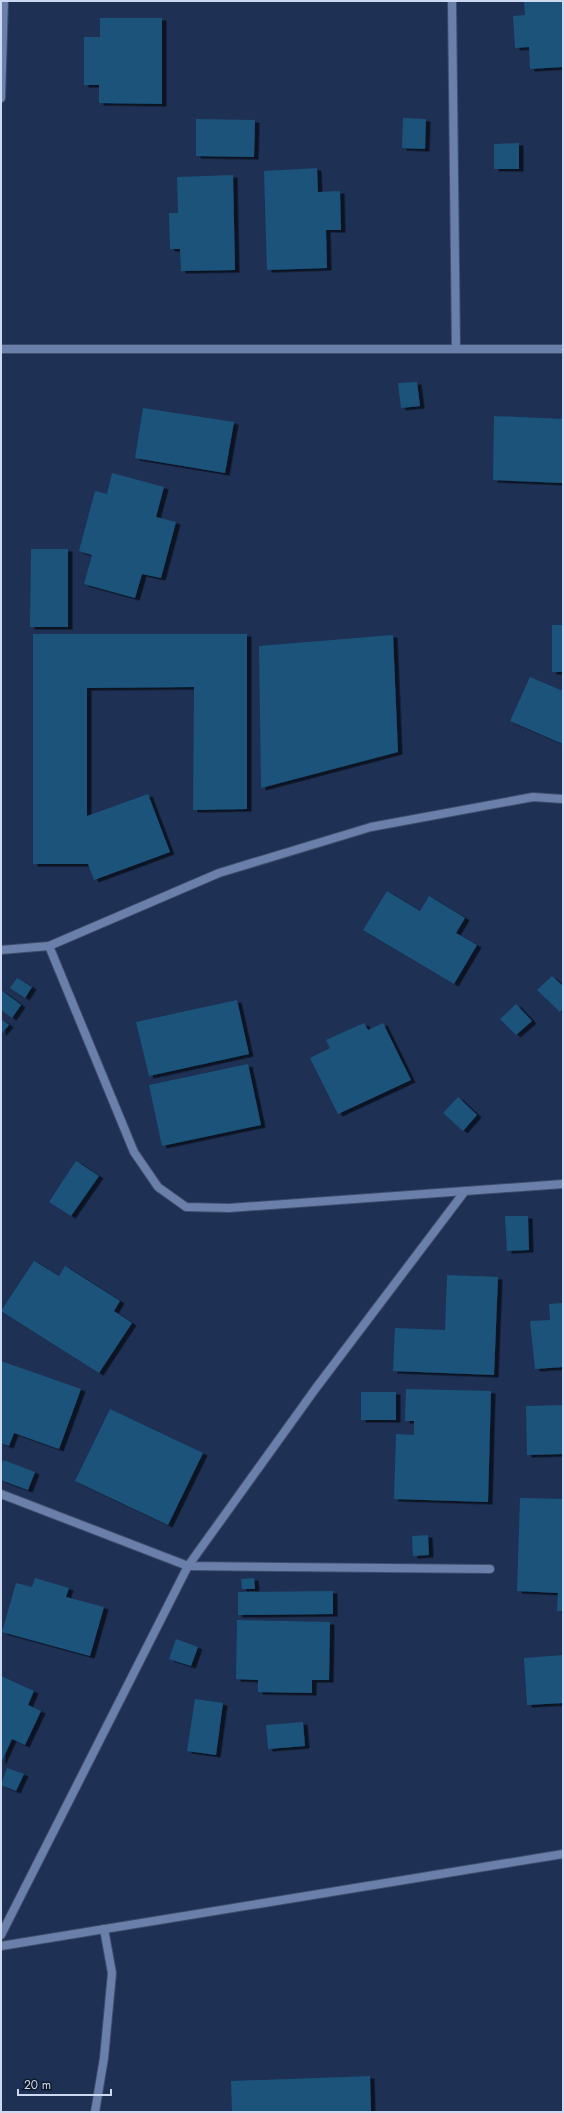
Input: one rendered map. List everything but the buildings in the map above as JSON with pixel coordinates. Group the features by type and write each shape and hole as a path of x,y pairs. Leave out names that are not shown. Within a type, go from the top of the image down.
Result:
{"street":[{"path":"1,98 4,1"},
{"path":"452,1 456,349"},
{"path":"1,349 563,349"},
{"path":"1,950 49,946 220,873 371,827 532,798 563,800"},
{"path":"49,946 134,1152 158,1187 186,1207 229,1208 563,1184"},
{"path":"1,1935 188,1566 316,1388 465,1191"},
{"path":"1,1494 188,1566 490,1569"},
{"path":"1,1946 563,1854"},
{"path":"95,2112 104,2058 112,1973 104,1929"}]}
